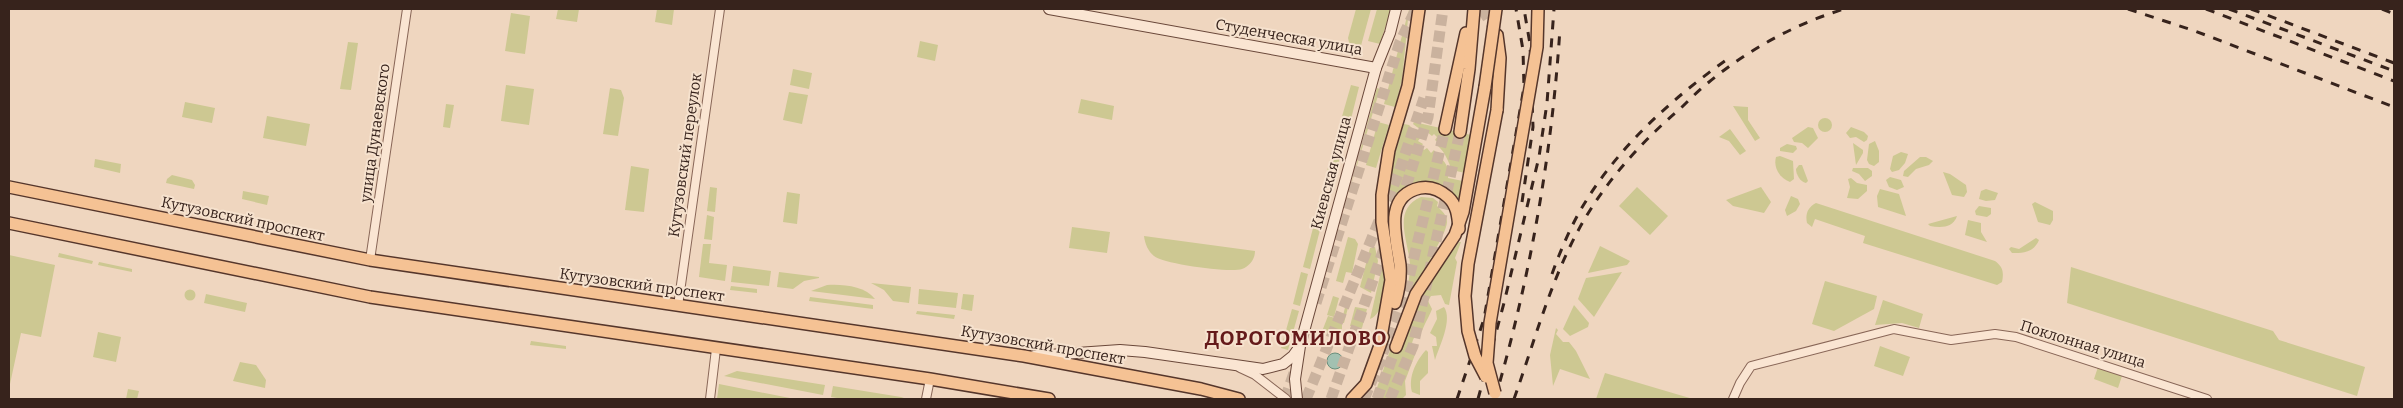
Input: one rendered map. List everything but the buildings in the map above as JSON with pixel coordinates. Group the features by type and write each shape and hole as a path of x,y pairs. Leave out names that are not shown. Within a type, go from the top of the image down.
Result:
{"main road":[{"path":"1380,343 1391,280 1382,222 1382,194 1389,150 1408,86 1419,9"},
{"path":"1445,129 1470,9"},
{"path":"1460,132 1470,69 1474,9"},
{"path":"1396,347 1416,294 1458,229 1463,212 1485,87 1496,9"},
{"path":"1496,396 1487,363 1490,323 1537,47 1538,9"},
{"path":"1496,396 1475,356 1468,331 1465,296 1468,264 1497,110 1500,58 1497,35"},
{"name":"Кутузовский проспект","path":"9,182 42,192"},
{"name":"Кутузовский проспект","path":"9,187 42,192 370,260 1024,356 1201,389 1239,399"},
{"path":"1352,399 1366,384 1399,286 1400,265 1394,216 1402,199 1414,190 1421,188 1438,190 1455,206 1458,229"},
{"path":"9,222 370,298 930,379 1049,399"}],"street":[{"name":"улица Дунаевского","path":"370,260 407,9"},
{"name":"Кутузовский переулок","path":"678,306 720,9"},
{"name":"Студенческая улица","path":"1049,9 1376,68"},
{"name":"Киевская улица","path":"1296,399 1295,379 1300,346 1376,68 1390,33 1396,9"},
{"name":"Поклонная улица","path":"1733,399 1740,383 1751,366 1894,330 1951,340 1995,334 2042,344 2207,399"},
{"name":"Киевская улица","path":"1024,356 1120,350 1263,370 1274,368 1290,360 1300,346"},
{"path":"710,399 716,349"},
{"path":"1238,366 1255,375 1286,399"},
{"path":"926,399 930,379"}],"shaded area":[{"path":"558,9 579,9 577,22 556,19"},
{"path":"657,9 674,9 672,25 655,22"},
{"path":"1356,9 1371,9 1359,53 1351,51 1348,38"},
{"path":"1377,9 1391,9 1380,44 1368,41"},
{"path":"1409,9 1402,80 1395,107 1384,104"},
{"path":"511,13 530,16 525,54 505,51"},
{"path":"920,41 938,45 935,61 917,57"},
{"path":"348,42 358,43 351,90 340,89"},
{"path":"793,69 812,73 809,89 790,85"},
{"path":"506,85 534,89 529,125 501,121"},
{"path":"1351,85 1359,87 1350,123 1341,120"},
{"path":"610,88 621,90 624,98 618,136 603,134"},
{"path":"1377,88 1380,89 1349,192"},
{"path":"789,92 808,95 802,124 783,120"},
{"path":"1081,99 1114,106 1112,120 1078,113"},
{"path":"185,102 215,108 212,123 182,117"},
{"path":"446,104 454,105 450,128 443,127"},
{"path":"1733,106 1748,107 1748,120 1760,138 1755,141"},
{"path":"267,116 310,124 306,146 263,138"},
{"path":"1822,118 1828,118 1832,125 1828,132 1822,132 1818,128 1818,122"},
{"path":"1378,122 1389,125 1376,168 1366,165"},
{"path":"1414,122 1471,135 1465,173 1452,170 1438,146 1440,144 1435,140 1437,137 1434,134 1432,136 1427,132 1425,133 1413,124"},
{"path":"1404,124 1409,125 1421,137 1418,141 1423,144 1421,147 1424,150 1427,148 1431,153 1434,150 1444,161 1448,168 1448,178 1463,181 1460,202 1445,188 1436,184 1426,183 1417,183 1408,187 1393,200 1387,198 1392,164"},
{"path":"1340,125 1348,128 1344,145 1335,143"},
{"path":"1808,127 1813,128 1818,138 1808,148 1802,143 1794,142 1792,138"},
{"path":"1851,127 1864,132 1868,136 1867,140 1864,142 1856,137 1850,138 1846,133"},
{"path":"1730,129 1746,151 1740,155 1729,141 1719,137"},
{"path":"1875,141 1879,151 1879,162 1874,166 1869,164 1867,160 1869,144"},
{"path":"1853,143 1863,150 1856,165"},
{"path":"1787,144 1796,146 1797,149 1793,153 1780,151 1780,148"},
{"path":"1333,148 1342,150 1333,182 1330,181 1329,184 1324,183"},
{"path":"1901,152 1908,154 1905,163 1899,170 1892,172 1890,169 1893,156"},
{"path":"1780,156 1793,161 1794,179 1790,182 1780,175 1776,169 1776,157"},
{"path":"1920,157 1926,157 1933,161 1929,165 1916,169 1908,177 1903,176 1904,171"},
{"path":"95,159 121,164 120,173 94,167"},
{"path":"1799,165 1802,165 1808,181 1806,183 1800,179 1797,173 1796,169"},
{"path":"631,166 649,169 644,212 625,210"},
{"path":"1853,168 1868,168 1872,171 1872,176 1865,181 1859,174 1852,171"},
{"path":"1943,172 1950,174 1966,185 1967,192 1964,197 1952,195"},
{"path":"172,175 192,180 195,185 194,189 166,183 167,179"},
{"path":"1890,177 1901,180 1904,187 1897,190 1889,187 1886,180"},
{"path":"1851,178 1857,183 1867,185 1867,191 1858,199 1847,198 1850,187 1848,179"},
{"path":"710,187 717,188 715,212 707,211"},
{"path":"1637,187 1668,216 1650,235 1619,206"},
{"path":"1761,187 1771,202 1764,213 1733,206 1726,200"},
{"path":"1880,189 1899,194 1906,216 1878,207 1877,196"},
{"path":"1986,189 1998,193 1995,200 1986,201 1979,199 1981,191"},
{"path":"243,191 269,196 267,205 242,199"},
{"path":"787,192 800,194 797,224 783,222"},
{"path":"1321,193 1326,194 1325,197 1329,198 1325,214 1316,211"},
{"path":"1791,196 1798,199 1800,204 1796,211 1787,216 1785,210"},
{"path":"1421,197 1433,198 1438,202 1437,206 1445,215 1447,222 1437,246 1411,291 1407,289 1410,265 1404,218 1406,210"},
{"path":"2035,202 2053,211 2053,220 2050,225 2038,222 2032,204"},
{"path":"1816,203 1995,261 2002,270 2002,282 1997,285 1863,243 1865,236 1815,219 1812,227 1807,223 1807,214 1809,209"},
{"path":"1979,206 1991,208 1991,214 1987,217 1976,215 1975,211"},
{"path":"707,215 714,217 712,240 704,239"},
{"path":"1957,216 1950,225 1934,227 1928,224"},
{"path":"1968,220 1981,223 1981,232 1987,242 1965,235"},
{"path":"1072,227 1110,232 1107,253 1069,248"},
{"path":"1313,228 1320,230 1310,269 1303,267"},
{"path":"1144,236 1255,251 1255,254 1250,264 1242,269 1224,270 1197,267 1170,262 1154,256 1147,247"},
{"path":"1348,237 1355,239 1358,244 1352,273 1346,272 1343,283 1336,281"},
{"path":"2036,238 2039,240 2037,244 2028,251 2012,253 2009,249 2011,247 2019,249"},
{"path":"1459,242 1461,242 1455,258 1457,262 1449,305 1445,304 1441,295 1431,296 1428,301 1432,309 1422,331 1415,336 1412,344 1412,350 1416,352 1405,381 1406,395 1402,399 1373,399 1392,345 1402,349 1421,297"},
{"path":"703,244 711,244 709,263 727,265 725,281 699,277"},
{"path":"1600,246 1630,261 1627,265 1588,273"},
{"path":"1375,247 1378,261 1371,293 1360,287 1370,248"},
{"path":"59,253 93,261 92,264 58,257"},
{"path":"9,255 55,265 41,337 21,333 10,384"},
{"path":"99,262 132,269 132,272 98,265"},
{"path":"733,266 771,271 769,286 731,282"},
{"path":"1382,267 1386,279 1385,295 1379,310 1370,319"},
{"path":"2071,267 2273,331 2279,340 2365,367 2357,396 2067,303"},
{"path":"779,272 819,278 804,281 793,289 777,287"},
{"path":"1301,272 1308,274 1300,306 1293,304"},
{"path":"1622,272 1594,317 1578,299 1586,278"},
{"path":"1825,281 1877,296 1874,309 1834,331 1812,324"},
{"path":"871,283 911,287 909,303 893,301 884,290"},
{"path":"827,285 840,285 860,289 866,291 875,299 811,291"},
{"path":"731,286 757,289 757,293 730,290"},
{"path":"190,289 196,295 190,301 184,295"},
{"path":"919,289 958,293 956,308 918,304"},
{"path":"206,294 247,303 245,312 204,303"},
{"path":"963,294 974,295 972,311 961,309"},
{"path":"1333,296 1339,298 1334,317 1327,315"},
{"path":"810,297 873,305 873,309 809,301"},
{"path":"1347,299 1350,300 1344,323 1342,323 1342,332 1321,334 1328,316 1342,320"},
{"path":"1883,300 1923,314 1919,328 1902,323 1875,325"},
{"path":"1574,305 1589,323 1588,327 1570,336 1563,329"},
{"path":"1355,307 1367,309 1362,328 1350,326"},
{"path":"1444,307 1447,319 1446,326 1435,360 1432,346 1437,346 1436,337 1430,333 1437,319 1436,311"},
{"path":"1292,309 1299,311 1288,350 1281,348"},
{"path":"917,311 955,315 954,319 916,314"},
{"path":"1556,328 1558,330 1556,334 1563,342 1569,342 1576,351 1590,379 1560,369 1553,386 1550,355"},
{"path":"1349,329 1365,333 1363,344 1348,332"},
{"path":"98,332 121,337 116,362 93,357"},
{"path":"531,341 566,346 566,349 530,345"},
{"path":"1880,346 1910,357 1903,376 1874,366"},
{"path":"1426,350 1428,352 1428,373 1420,381 1420,395 1412,392 1411,381 1416,364"},
{"path":"1332,353 1338,353 1343,358 1341,367 1332,369 1327,364 1327,358"},
{"path":"240,362 256,365 266,380 265,388 233,381"},
{"path":"2098,367 2122,376 2118,388 2094,379"},
{"path":"737,371 825,385 823,395 724,376"},
{"path":"1605,373 1693,399 1596,399"},
{"path":"719,384 795,399 717,399"},
{"path":"833,386 907,399 843,399 831,397"},
{"path":"128,389 139,391 137,399 126,399"}],"tunnel":[{"path":"1316,303 1400,42 1416,9"},
{"path":"1401,202 1428,117 1443,9"},
{"path":"1482,9 1496,31"},
{"path":"1306,399 1399,172 1424,98"},
{"path":"1364,399 1379,364 1407,286 1445,129"},
{"path":"1390,399 1413,346 1460,132"},
{"path":"1331,399 1386,243"},
{"path":"1377,399 1396,347"},
{"path":"1285,399 1295,370"}],"railway":[{"path":"1457,399 1484,319 1524,87 1523,50 1516,9"},
{"path":"1522,202 1533,127 1530,44 1524,9"},
{"path":"1478,399 1504,303 1539,157 1547,103 1554,9"},
{"path":"1514,399 1559,270 1589,212 1624,164 1697,92 1735,62 1787,31 1844,9"},
{"path":"2128,9 2195,31 2394,107"},
{"path":"2206,9 2394,81"},
{"path":"2229,9 2394,71"},
{"path":"2251,9 2394,63"},
{"path":"2382,9 2394,14"},
{"path":"1495,399 1519,308 1538,216 1551,123 1560,28"},
{"path":"1552,274 1567,236 1581,209 1616,160 1652,121 1691,87 1732,56"}],"district":[{"name":"ДОРОГОМИЛОВО","path":"1296,338"}]}
